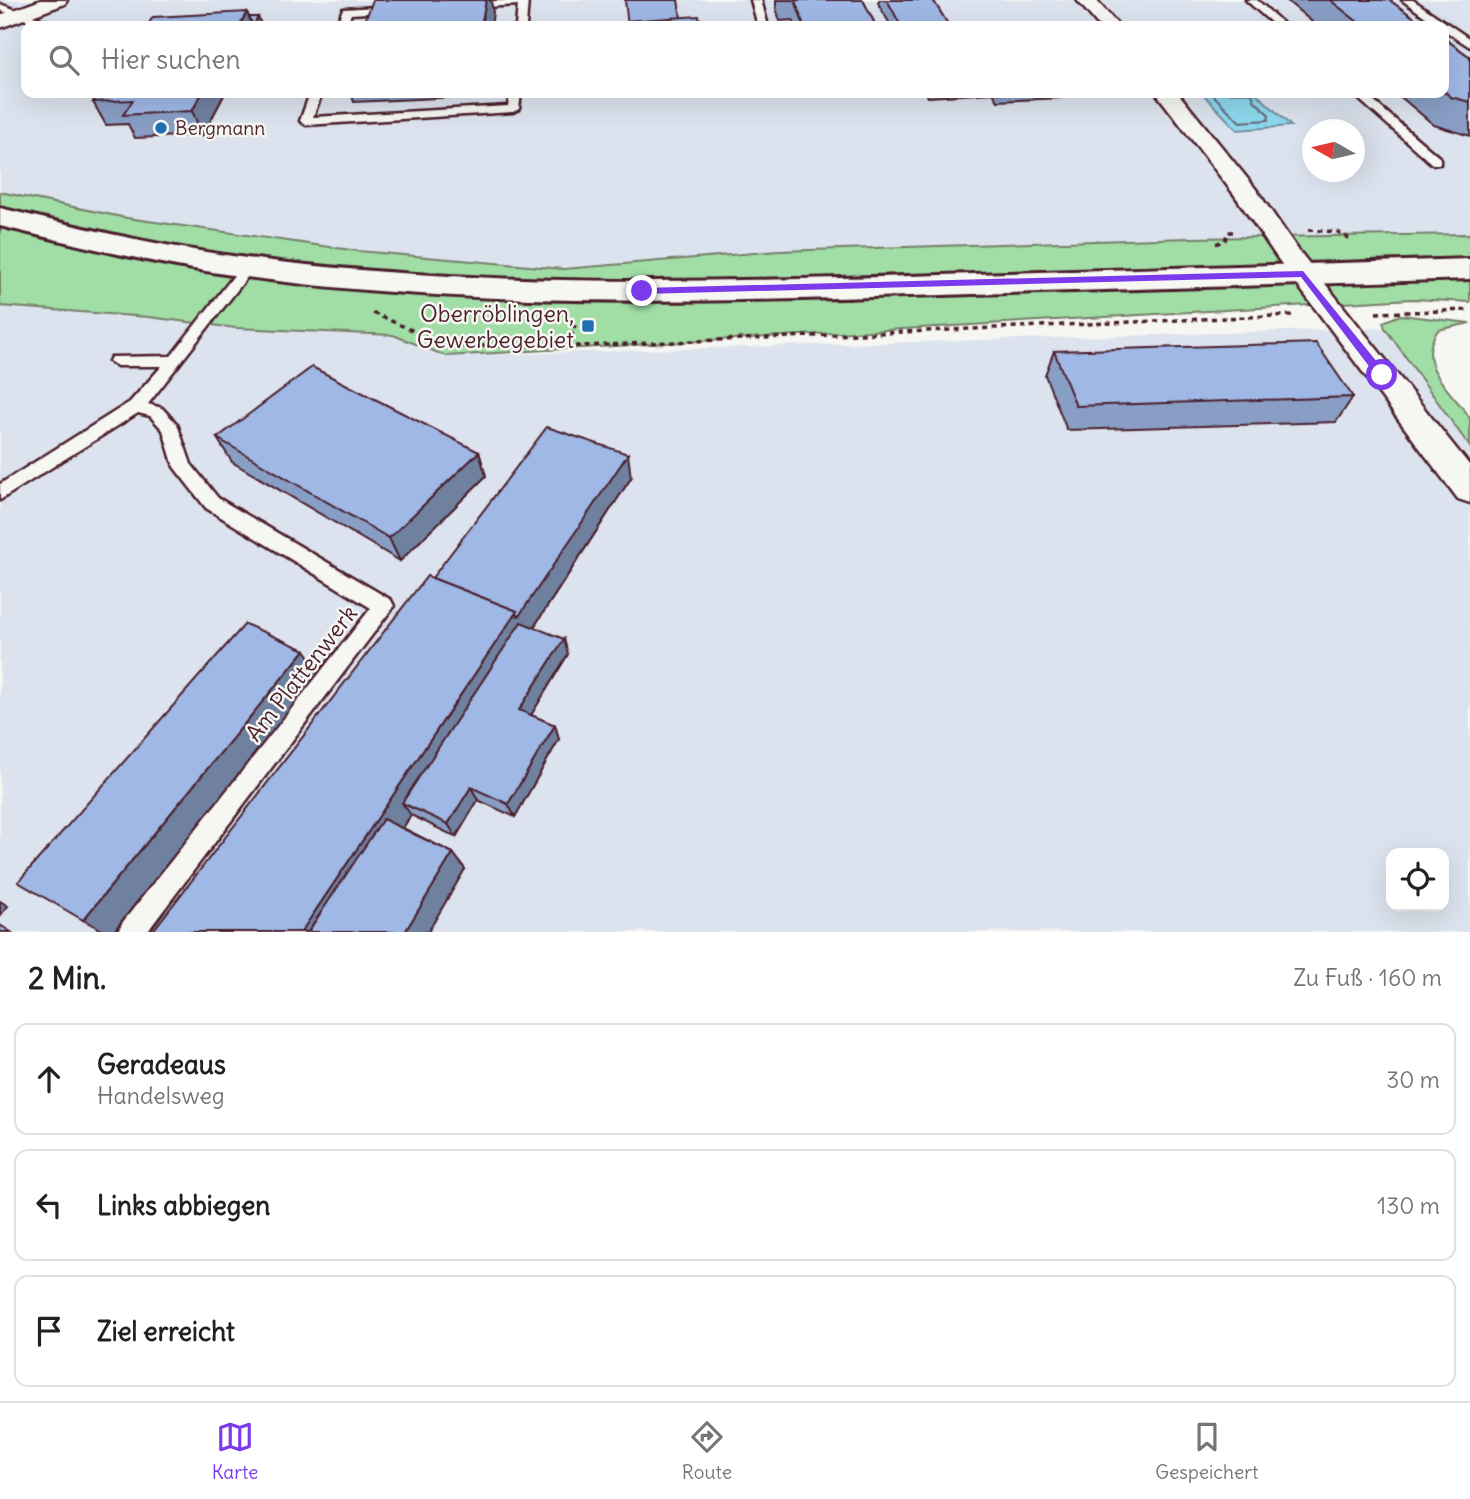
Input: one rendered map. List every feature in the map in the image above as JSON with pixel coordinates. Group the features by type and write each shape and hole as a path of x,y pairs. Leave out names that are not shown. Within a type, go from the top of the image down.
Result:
{"main road":[{"path":"0,217 124,248 247,268 414,285 599,292 1470,269"}],"street":[{"path":"1086,0 1105,21"},
{"path":"0,22 41,5"},
{"path":"1171,98 1250,197 1303,274 1470,490"}],"lane":[{"path":"756,0 762,21"},
{"path":"1251,0 1275,21"},
{"path":"455,5 523,1 521,21"},
{"path":"0,7 41,5 49,21"},
{"path":"1408,6 1421,10 1437,21"},
{"path":"343,21 347,11 401,8"},
{"path":"1449,29 1470,44"},
{"path":"314,98 306,121 513,109 514,98"},
{"path":"1363,98 1436,161"},
{"path":"0,493 136,406 154,388 247,268"},
{"path":"117,361 174,361"},
{"name":"Am Plattenwerk","path":"131,932 384,606 212,503 183,467 171,428 156,412 136,406"}],"path":[{"path":"1397,312 1470,310"},
{"path":"568,346 575,325"}],"shaded area":[{"path":"0,0 1470,0 1470,234 1189,238 778,251 564,269 358,251 127,218 0,192"},
{"path":"0,306 148,317 236,328 393,335 446,356 1385,328 1470,447 1470,932 0,932"}],"green space":[{"path":"0,192 127,218 358,251 564,269 778,251 1189,238 1470,234 1470,302 1412,299 446,356 393,335 236,328 148,317 0,306"},
{"path":"1400,315 1470,323 1438,330 1430,351 1434,371 1469,418 1470,447 1385,328 1383,322"}],"water":[{"path":"1207,98 1261,98 1291,126 1237,130"}],"building":[{"path":"373,0 486,0 482,21 365,21"},
{"path":"625,0 678,0 681,18 627,21"},
{"path":"795,0 863,0 874,21 802,21"},
{"path":"887,0 933,0 946,21 898,21"},
{"path":"1330,0 1389,0 1419,21 1357,21"},
{"path":"247,12 242,21 150,21 153,17"},
{"path":"699,16 700,21 628,21"},
{"path":"1449,42 1470,57 1470,102 1451,97"},
{"path":"96,98 199,98 192,111 123,115 133,100 93,102"},
{"path":"1316,343 1353,397 1076,406 1054,351"},
{"path":"312,367 479,452 389,538 217,438"},
{"path":"547,427 628,454 519,616 515,614 517,611 432,578"},
{"path":"427,576 517,611 301,932 152,932"},
{"path":"521,622 564,639 519,710 555,725 508,804 471,787 448,824 402,803"},
{"path":"245,624 305,650 83,920 18,882"},
{"path":"383,819 453,853 405,932 308,932"},
{"path":"0,925 11,932 0,932"}],"place":[{"name":"Bergmann","path":"161,128"},
{"name":"Oberröblingen, Gewerbegebiet","path":"588,326"}],"route":[{"path":"642,291 1303,274 1382,375"}]}
